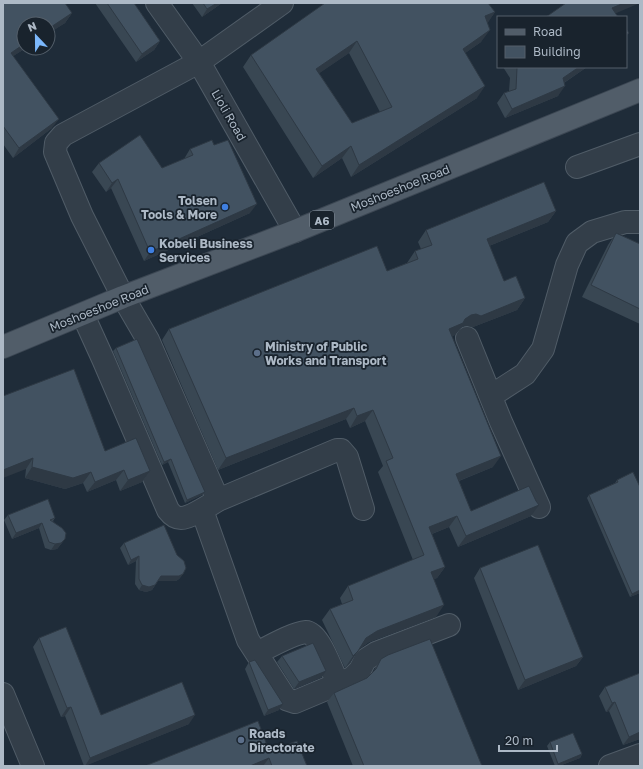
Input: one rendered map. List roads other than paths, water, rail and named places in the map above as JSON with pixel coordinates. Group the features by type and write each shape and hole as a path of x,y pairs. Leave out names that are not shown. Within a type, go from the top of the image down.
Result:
{"main road":[{"name":"Moshoeshoe Road","path":"3,347 83,315 123,297 295,231 640,90"}],"street":[{"name":"Lioli Road","path":"157,3 199,62 295,231"},
{"path":"282,3 199,62 63,136 56,143 55,152 82,216 123,297 148,340 210,505 248,640 286,699 295,702 352,678 360,670 365,660 376,653 449,625"},
{"path":"577,167 640,144"},
{"path":"491,396 525,374 543,349 566,265 577,244 592,232 625,222 640,222"},
{"path":"83,315 168,510 173,516 182,518 337,450 341,450 347,458 364,509"},
{"path":"467,338 539,506"},
{"path":"257,653 288,637 306,632 314,635 320,644 338,684"},
{"path":"3,694 33,766"},
{"path":"610,766 640,755"}],"place":[{"name":"Tolsen Tools & More","path":"225,207"},
{"name":"Kobeli Business Services","path":"151,250"},
{"name":"Ministry of Public Works and Transport","path":"257,353"},
{"name":"Roads Directorate","path":"241,740"}]}
